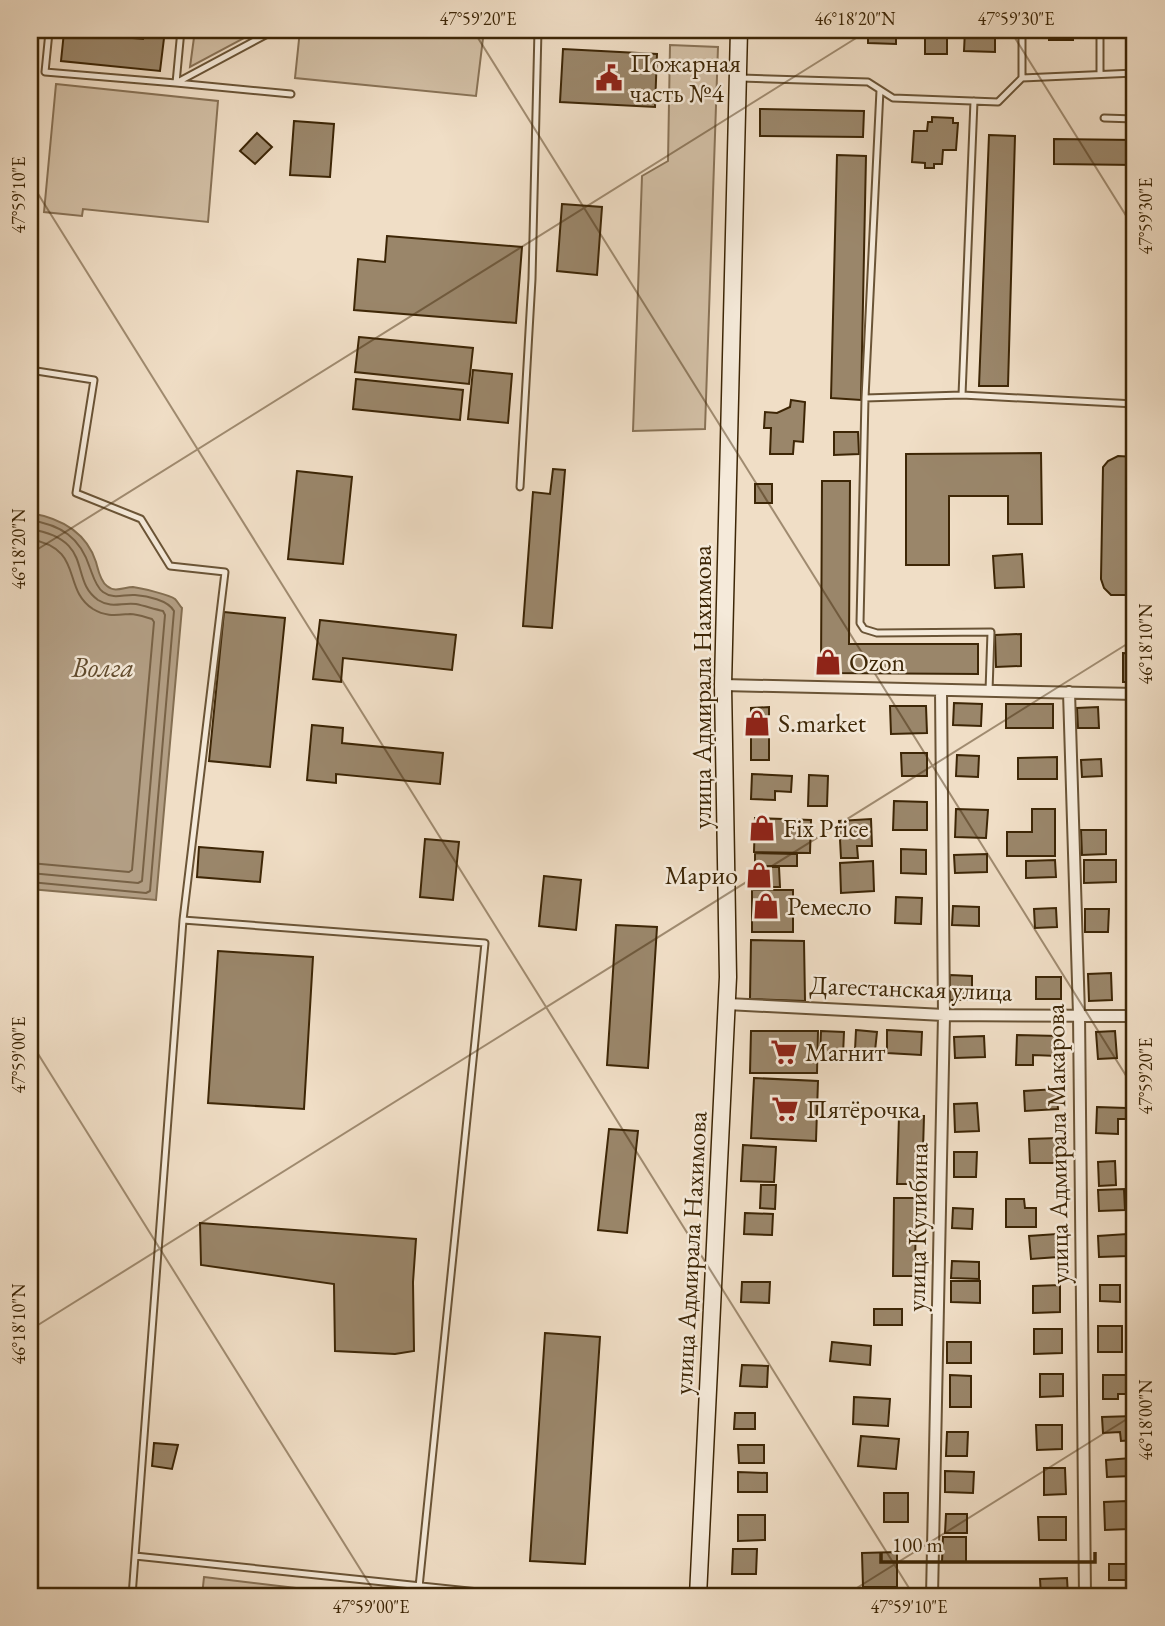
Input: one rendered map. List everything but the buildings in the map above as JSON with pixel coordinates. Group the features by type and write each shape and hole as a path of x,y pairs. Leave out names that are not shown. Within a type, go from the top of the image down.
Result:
{"main road":[{"name":"улица Адмирала Нахимова","path":"698,1596 727,1004 723,685 739,32"}],"street":[{"path":"723,685 1135,694"},
{"name":"улица Кулибина","path":"932,1596 944,1015 942,690"},
{"name":"улица Адмирала Макарова","path":"1069,692 1079,1014 1085,1596"},
{"name":"Дагестанская улица","path":"727,1004 944,1015 1135,1016"}],"lane":[{"path":"176,83 181,30"},
{"path":"176,83 275,30"},
{"path":"520,487 532,279 538,30"},
{"path":"668,30 739,32"},
{"path":"1022,30 1022,78"},
{"path":"1100,30 1100,74"},
{"path":"49,32 45,72 291,94"},
{"path":"738,78 868,82 892,98 999,102 1022,78 1135,73"},
{"path":"880,90 865,398 860,623 864,629 877,633 991,632 989,691"},
{"path":"962,395 974,101"},
{"path":"1104,118 1135,119"},
{"path":"30,370 94,380 76,494 141,519 170,566 225,572 183,920 132,1596"},
{"path":"865,398 962,395 1135,404"},
{"path":"183,920 485,943 419,1587"},
{"path":"135,1556 518,1596"}],"shaded area":[{"path":"195,30 259,30 190,67"},
{"path":"300,30 484,30 476,96 295,78"},
{"path":"670,45 718,47 705,429 633,431 642,176 668,161"},
{"path":"56,84 218,101 208,222 83,209 82,216 44,212"},
{"path":"204,1577 364,1596 202,1596"}],"water":[{"name":"Волга","path":"30,513 52,518 79,534 92,551 100,575 110,588 133,587 155,592 175,599 182,608 156,900 30,889"}],"place":[{"name":"Пожарная часть №4","path":"609,78"},
{"name":"Ozon","path":"828,662"},
{"name":"S.market","path":"757,723"},
{"name":"Fix Price","path":"762,828"},
{"name":"Марио","path":"759,875"},
{"name":"Ремесло","path":"766,906"},
{"name":"Магнит","path":"784,1052"},
{"name":"Пятёрочка","path":"785,1109"}]}
